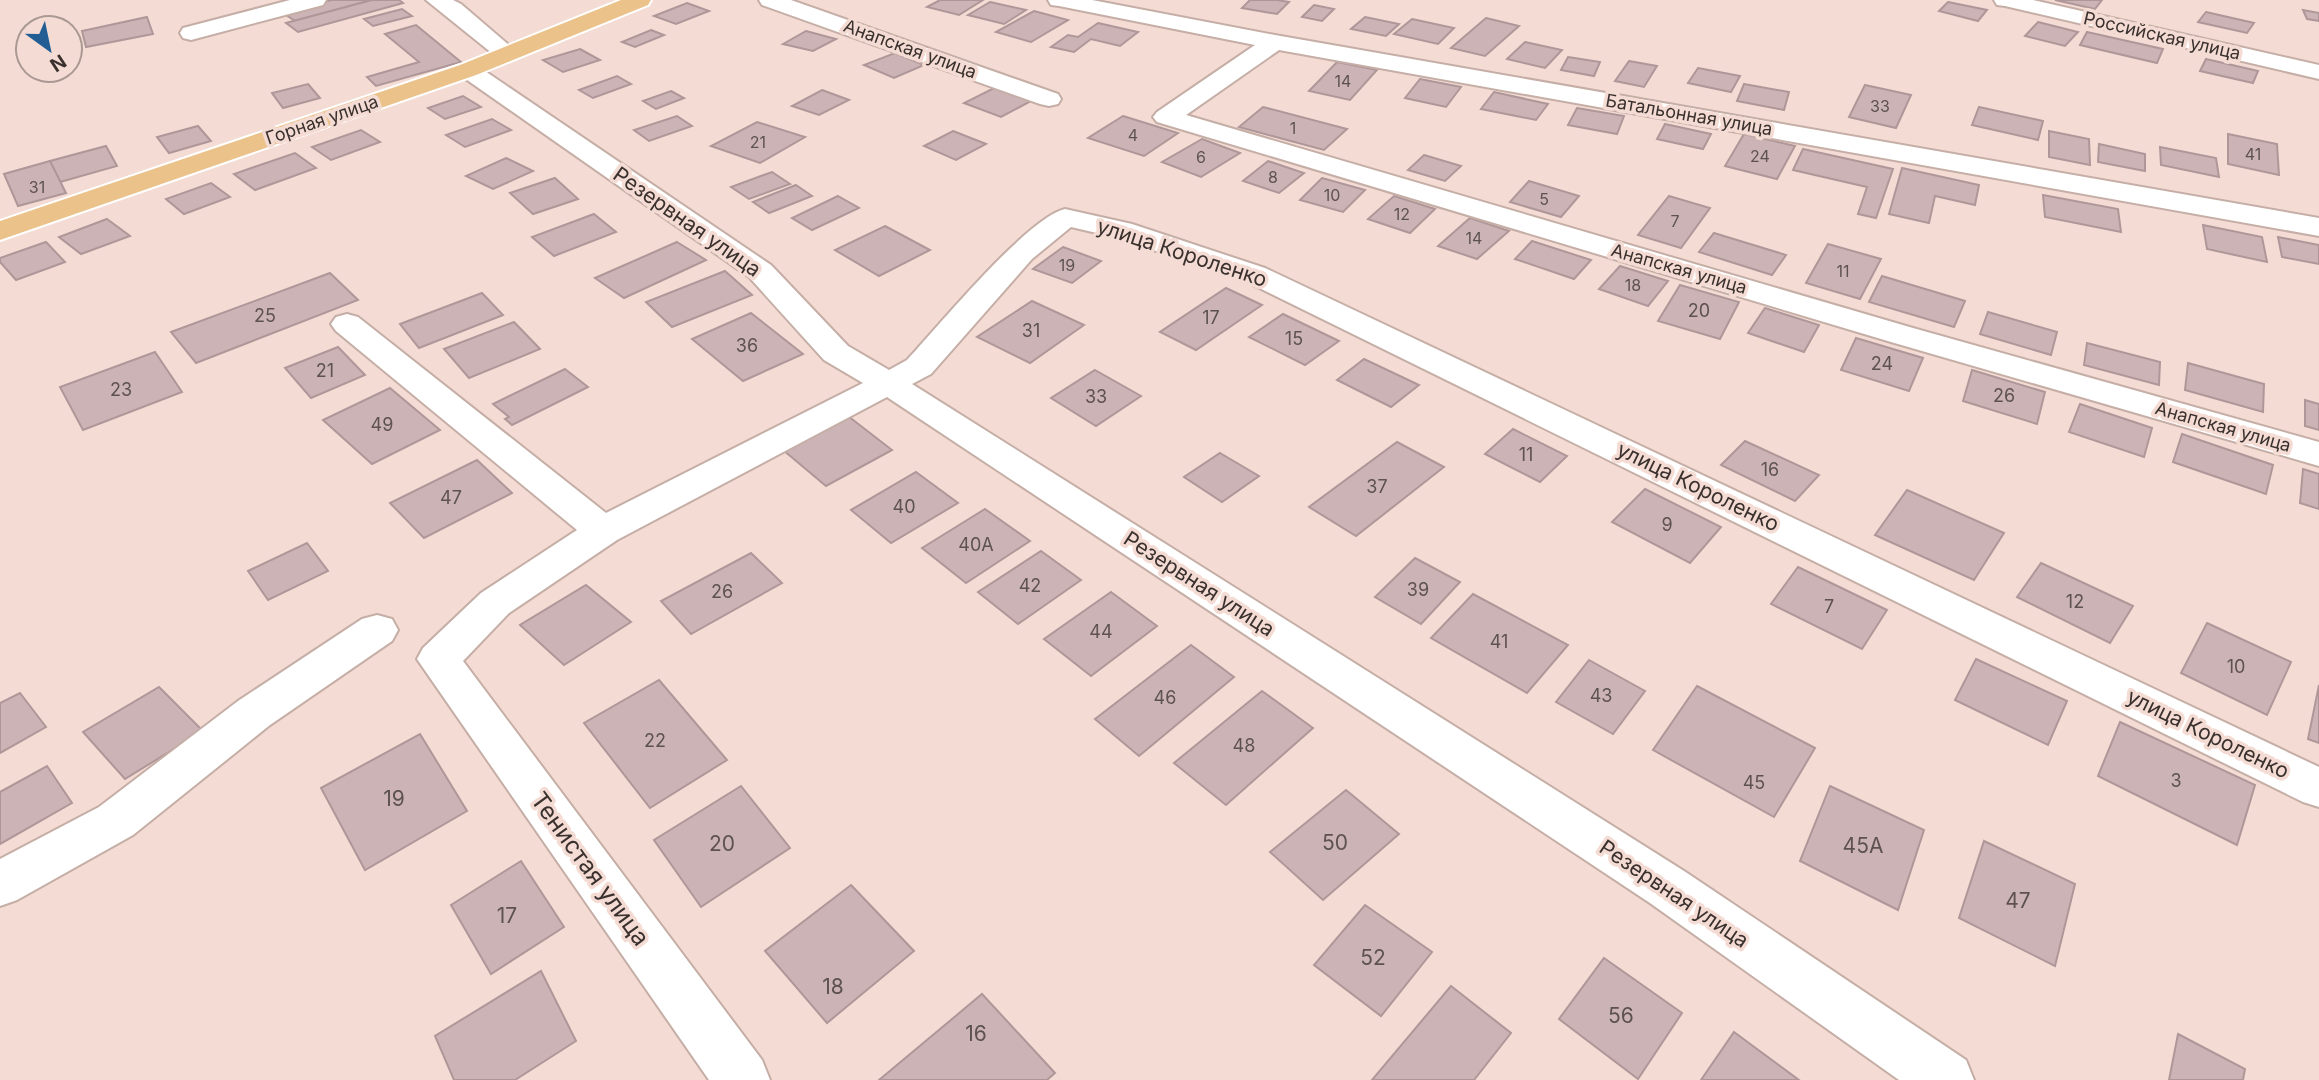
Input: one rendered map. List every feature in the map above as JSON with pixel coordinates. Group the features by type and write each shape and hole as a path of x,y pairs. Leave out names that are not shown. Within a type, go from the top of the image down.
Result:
{"main road":[{"name":"Горная улица","path":"0,231 468,70 640,0"}],"street":[{"path":"191,33 315,0"},
{"path":"438,0 453,9 506,53"},
{"name":"Анапская улица","path":"771,0 1049,99"},
{"name":"Батальонная улица","path":"1059,0 1275,42 2319,227"},
{"name":"Российская улица","path":"2005,0 2319,72"},
{"name":"Анапская улица","path":"1275,42 1166,117 1889,331 2319,454"},
{"name":"Резервная улица","path":"468,70 760,271 836,353 886,382 1667,887 1946,1080"},
{"name":"улица Короленко","path":"886,382 919,367 1022,253 1065,217 1122,230 1254,274 2319,788"},
{"path":"347,324 603,531 886,382"},
{"name":"Тенистая улица","path":"603,531 495,603 438,659 742,1080"},
{"path":"0,884 116,821 254,713 377,630"}],"building":[{"path":"331,0 372,0 295,21 283,13"},
{"path":"372,0 399,0 403,3 298,32 286,23"},
{"path":"940,0 983,0 959,15 927,7"},
{"path":"1250,0 1289,2 1277,14 1242,8"},
{"path":"2055,0 2102,0 2095,9"},
{"path":"990,2 1026,10 1004,24 968,15"},
{"path":"1948,2 1987,10 1978,21 1939,11"},
{"path":"687,3 709,11 676,24 654,16"},
{"path":"1314,5 1334,9 1322,21 1302,17"},
{"path":"402,9 412,16 373,26 364,19"},
{"path":"2303,10 2319,13 2319,21 2307,19"},
{"path":"1034,11 1068,20 1031,42 996,32"},
{"path":"2206,12 2254,23 2247,33 2198,22"},
{"path":"147,17 153,34 86,47 84,31"},
{"path":"1365,17 1399,24 1386,36 1351,29"},
{"path":"1486,18 1519,26 1485,56 1451,48"},
{"path":"1412,19 1454,28 1438,44 1394,34"},
{"path":"2038,22 2078,32 2065,46 2025,36"},
{"path":"1098,23 1138,32 1120,46 1091,39 1074,52 1051,47 1068,35 1078,37"},
{"path":"416,25 461,62 376,86 367,77 419,62 385,34"},
{"path":"651,30 664,35 635,47 622,42"},
{"path":"806,31 836,39 813,51 783,44"},
{"path":"2087,32 2163,49 2157,63 2080,45"},
{"path":"1525,42 1562,50 1545,68 1507,59"},
{"path":"580,49 600,60 563,72 543,60"},
{"path":"895,53 924,65 894,78 864,65"},
{"path":"1568,57 1600,62 1594,76 1561,70"},
{"path":"2206,59 2258,71 2253,83 2200,71"},
{"path":"1629,61 1657,66 1644,87 1615,81"},
{"path":"1337,62 1377,70 1350,100 1309,91"},
{"path":"1698,68 1740,76 1731,92 1688,83"},
{"path":"617,76 631,84 593,98 579,90"},
{"path":"1420,79 1461,87 1446,107 1405,98"},
{"path":"308,84 320,98 283,108 272,93"},
{"path":"1744,84 1789,92 1784,110 1737,101"},
{"path":"1865,85 1911,95 1896,128 1849,117"},
{"path":"994,88 1031,101 1001,117 964,103"},
{"path":"822,90 849,100 819,115 792,106"},
{"path":"671,91 684,98 656,109 643,101"},
{"path":"1494,92 1548,104 1536,120 1481,109"},
{"path":"463,96 481,107 445,119 428,108"},
{"path":"1263,107 1347,129 1324,150 1239,127"},
{"path":"1979,107 2043,121 2038,140 1972,125"},
{"path":"1577,108 1624,116 1617,134 1568,125"},
{"path":"677,116 692,126 649,141 634,130"},
{"path":"1123,116 1178,133 1144,156 1088,138"},
{"path":"492,119 511,130 465,147 446,135"},
{"path":"757,122 805,137 760,163 711,146"},
{"path":"1665,124 1711,134 1703,149 1657,139"},
{"path":"198,126 211,141 169,153 157,137"},
{"path":"361,130 380,142 331,160 312,147"},
{"path":"953,131 986,144 956,160 924,146"},
{"path":"2049,131 2089,139 2090,165 2049,157"},
{"path":"1744,134 1795,146 1777,179 1725,166"},
{"path":"2228,134 2277,144 2279,175 2228,164"},
{"path":"1202,139 1240,153 1201,177 1162,162"},
{"path":"2099,144 2145,154 2145,171 2098,162"},
{"path":"106,146 117,166 60,182 50,161"},
{"path":"2160,147 2216,158 2219,177 2161,165"},
{"path":"1803,149 1893,169 1876,218 1858,214 1867,187 1793,170"},
{"path":"295,153 316,168 255,190 234,174"},
{"path":"1424,155 1461,166 1445,181 1408,170"},
{"path":"506,158 533,171 493,189 466,176"},
{"path":"50,161 66,193 18,206 4,174"},
{"path":"1268,161 1304,173 1279,193 1243,181"},
{"path":"1902,168 1979,185 1975,205 1935,196 1929,223 1889,214"},
{"path":"772,172 790,184 749,199 731,187"},
{"path":"555,178 578,199 533,214 510,193"},
{"path":"1322,178 1365,190 1343,212 1300,200"},
{"path":"1529,181 1579,196 1561,217 1510,202"},
{"path":"211,183 230,197 184,214 166,199"},
{"path":"796,185 812,196 769,213 753,202"},
{"path":"2043,195 2118,209 2121,232 2045,217"},
{"path":"838,196 859,208 812,230 792,218"},
{"path":"1394,196 1435,209 1410,233 1368,219"},
{"path":"1669,196 1710,208 1681,248 1638,235"},
{"path":"594,214 616,232 554,256 532,237"},
{"path":"1470,218 1509,231 1477,259 1438,246"},
{"path":"107,219 130,236 81,254 59,237"},
{"path":"2203,225 2262,237 2267,262 2207,249"},
{"path":"885,226 930,250 879,276 835,250"},
{"path":"1714,233 1786,255 1772,275 1699,252"},
{"path":"2278,237 2319,245 2319,264 2282,257"},
{"path":"1532,241 1591,260 1574,279 1515,259"},
{"path":"46,242 65,262 16,280 0,262 0,258"},
{"path":"677,242 706,260 624,298 595,278"},
{"path":"1828,244 1881,259 1860,299 1806,283"},
{"path":"1063,247 1101,261 1072,283 1033,269"},
{"path":"1620,266 1668,281 1648,306 1599,289"},
{"path":"725,271 752,295 672,327 646,302"},
{"path":"330,273 358,300 196,363 171,332"},
{"path":"1882,276 1965,301 1954,327 1869,302"},
{"path":"1680,285 1739,302 1720,339 1658,321"},
{"path":"1226,288 1262,305 1196,350 1160,332"},
{"path":"482,293 503,315 419,348 400,324"},
{"path":"1032,301 1084,325 1030,363 977,337"},
{"path":"1765,308 1819,325 1804,352 1748,333"},
{"path":"1988,312 2057,332 2051,355 1980,334"},
{"path":"751,313 803,354 743,381 692,339"},
{"path":"1283,314 1339,341 1305,365 1249,337"},
{"path":"514,322 540,349 469,378 444,349"},
{"path":"1856,338 1923,358 1909,391 1841,370"},
{"path":"2087,343 2160,362 2159,385 2084,365"},
{"path":"338,347 365,375 311,398 285,368"},
{"path":"155,352 182,392 83,430 60,387"},
{"path":"1364,359 1419,385 1391,407 1337,380"},
{"path":"2188,363 2264,384 2263,412 2185,390"},
{"path":"565,369 588,387 512,425 505,419 509,417 493,404"},
{"path":"1095,370 1141,396 1096,426 1051,398"},
{"path":"1972,370 2045,392 2037,424 1963,401"},
{"path":"390,388 440,430 372,464 323,420"},
{"path":"2305,400 2319,404 2319,430 2305,426"},
{"path":"2080,404 2152,428 2144,457 2069,432"},
{"path":"848,416 892,450 826,486 783,450"},
{"path":"1513,429 1567,456 1540,482 1485,454"},
{"path":"2182,434 2273,465 2266,494 2173,462"},
{"path":"1745,441 1819,475 1795,501 1721,465"},
{"path":"1397,442 1444,467 1356,536 1309,507"},
{"path":"1220,453 1259,476 1222,502 1184,477"},
{"path":"477,460 512,493 424,538 390,503"},
{"path":"2303,469 2319,474 2319,509 2300,503"},
{"path":"916,472 958,503 891,543 851,510"},
{"path":"1645,489 1721,527 1690,563 1612,522"},
{"path":"1907,490 2004,533 1974,580 1875,535"},
{"path":"985,509 1030,541 966,583 922,548"},
{"path":"307,543 328,571 268,600 248,571"},
{"path":"1041,551 1081,580 1018,624 978,592"},
{"path":"751,553 782,583 691,634 661,601"},
{"path":"1415,558 1460,582 1421,624 1375,597"},
{"path":"2041,563 2133,606 2110,643 2017,597"},
{"path":"1798,567 1887,610 1862,649 1771,604"},
{"path":"586,585 631,622 564,665 520,625"},
{"path":"1111,592 1157,626 1091,676 1044,639"},
{"path":"1473,594 1568,645 1527,693 1431,638"},
{"path":"2207,623 2291,662 2267,715 2181,673"},
{"path":"1191,645 1234,677 1139,756 1095,719"},
{"path":"1976,659 2067,701 2048,745 1955,700"},
{"path":"1589,660 1645,691 1613,734 1556,702"},
{"path":"659,680 727,760 650,808 584,723"},
{"path":"2319,685 2319,743 2308,739"},
{"path":"1697,686 1815,748 1774,817 1653,750"},
{"path":"159,687 203,731 125,779 83,732"},
{"path":"1262,691 1313,728 1226,805 1174,763"},
{"path":"20,693 46,727 0,753 0,703"},
{"path":"2120,722 2255,785 2237,845 2098,776"},
{"path":"420,734 467,811 365,870 321,788"},
{"path":"47,766 72,803 0,844 0,792"},
{"path":"741,786 790,848 701,907 654,840"},
{"path":"1830,786 1924,830 1898,910 1800,861"},
{"path":"1346,790 1399,834 1323,900 1270,852"},
{"path":"1984,841 2075,884 2055,966 1959,918"},
{"path":"521,861 564,927 491,974 451,905"},
{"path":"851,885 914,951 827,1023 765,951"},
{"path":"1365,905 1432,952 1381,1016 1314,965"},
{"path":"1604,958 1682,1013 1638,1079 1559,1019"},
{"path":"541,971 576,1041 515,1080 454,1080 435,1036"},
{"path":"1451,986 1511,1033 1474,1080 1372,1080"},
{"path":"982,994 1055,1073 1047,1080 879,1080"},
{"path":"1734,1032 1799,1080 1701,1080"},
{"path":"2178,1034 2245,1069 2243,1080 2169,1080"}]}
